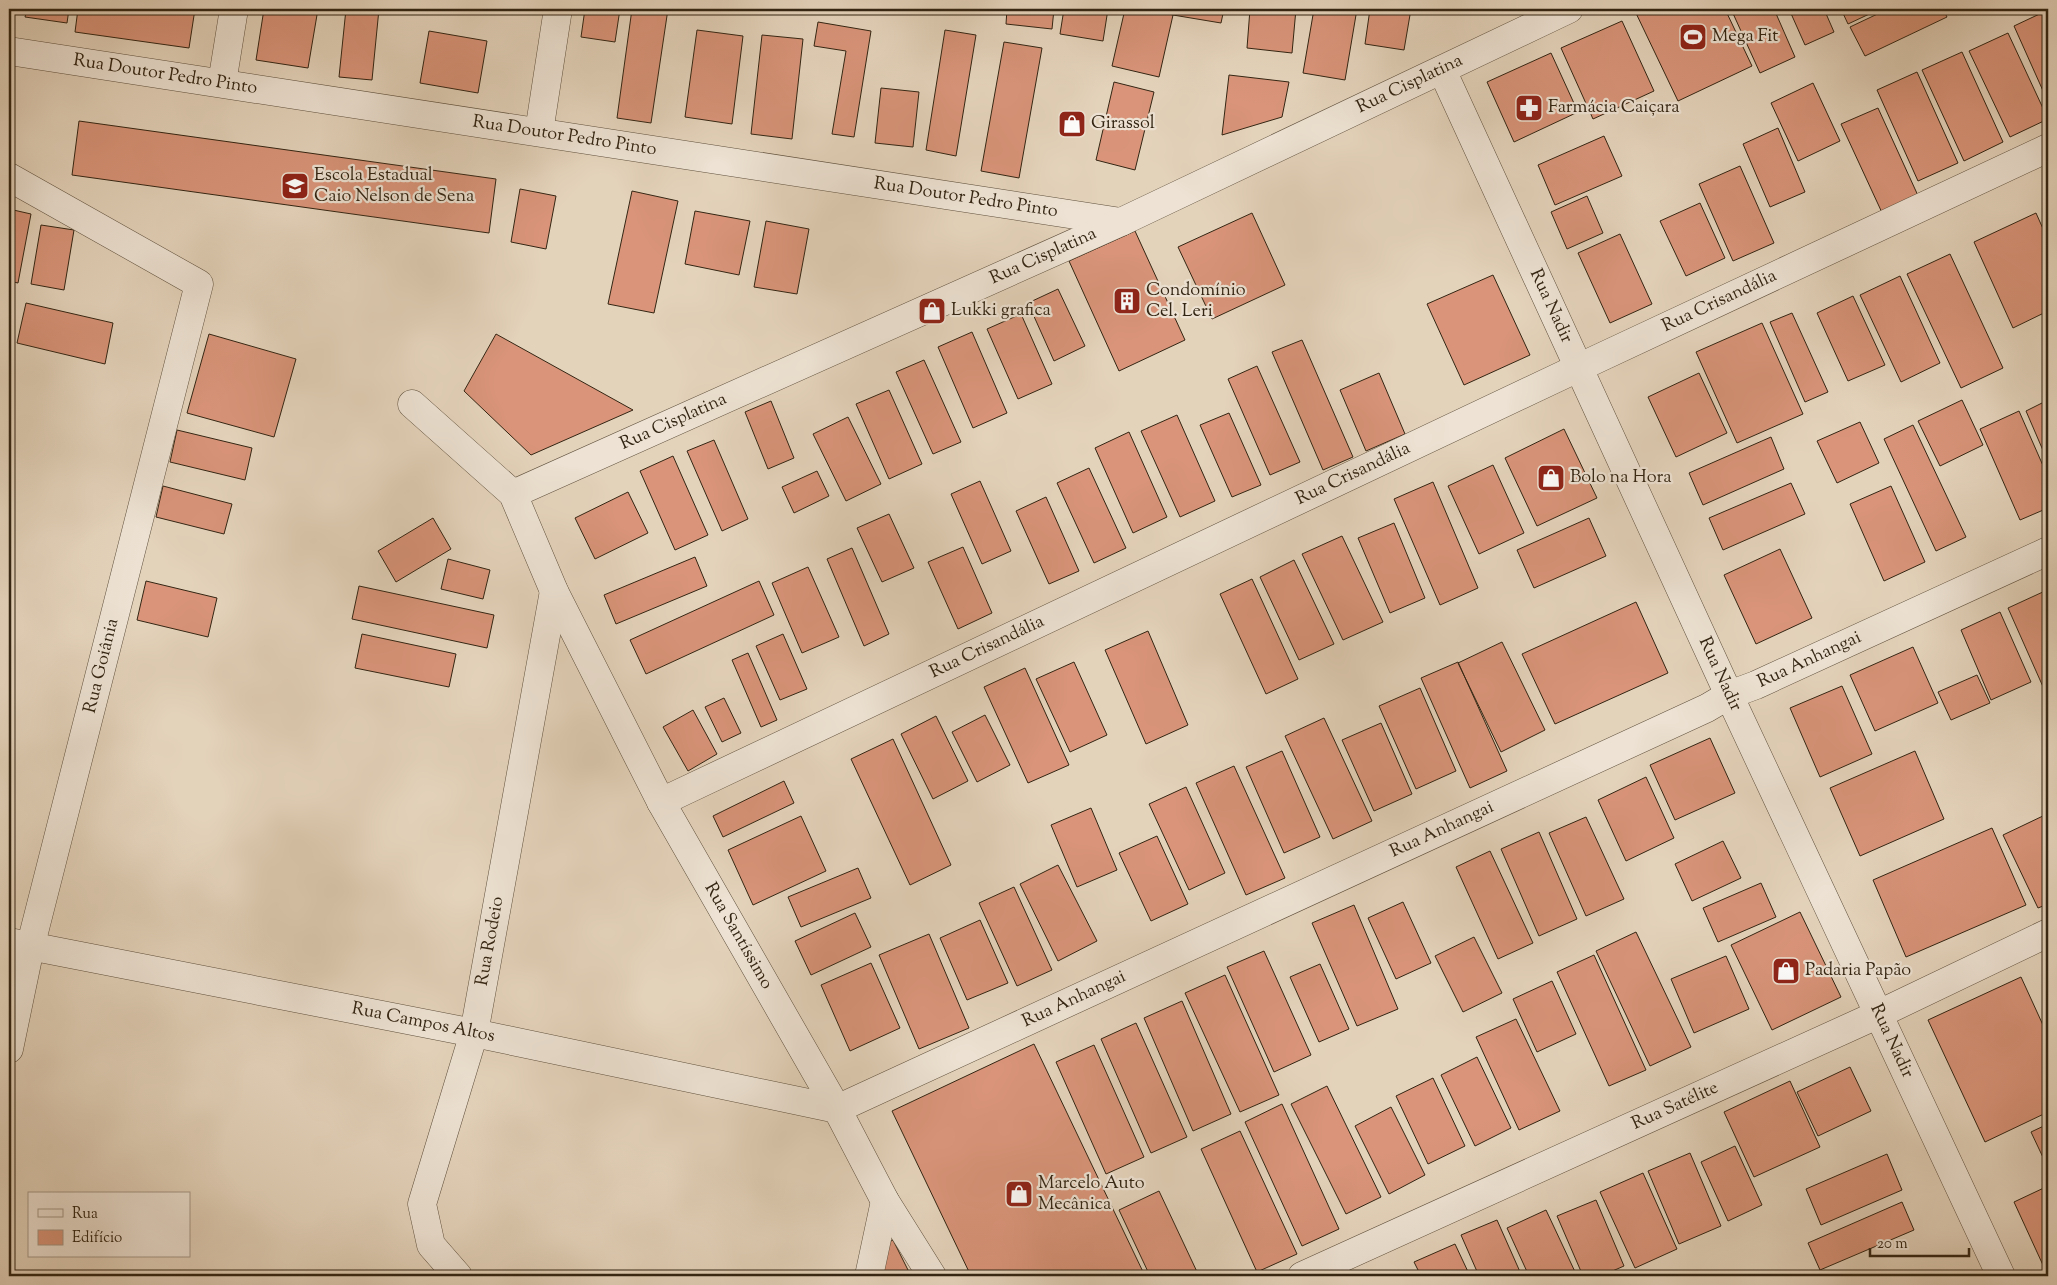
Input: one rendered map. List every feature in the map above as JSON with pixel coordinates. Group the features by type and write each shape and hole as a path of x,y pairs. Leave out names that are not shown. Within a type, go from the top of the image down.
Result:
{"street":[{"path":"222,83 234,9"},
{"path":"539,132 558,9"},
{"name":"Rua Cisplatina","path":"513,494 1121,222 1570,9"},
{"name":"Rua Doutor Pedro Pinto","path":"9,51 1121,222"},
{"name":"Rua Nadir","path":"1442,70 1729,695 2001,1276"},
{"name":"Rua Crisandália","path":"661,802 1580,367 2048,148"},
{"name":"Rua Goiânia","path":"9,177 200,284 19,945 9,1049"},
{"path":"412,404 513,494"},
{"name":"Rua Santíssimo","path":"513,494 554,591 661,802 837,1110 885,1201 932,1276"},
{"name":"Rua Anhangai","path":"837,1110 1698,712 1729,695 1756,685 2048,550"},
{"name":"Rua Rodeio","path":"458,1276 431,1245 422,1204 474,1033 554,591"},
{"name":"Rua Satélite","path":"1302,1276 1879,1014 2048,933"},
{"name":"Rua Campos Altos","path":"19,945 474,1033 837,1110"},
{"path":"869,1276 885,1201"}],"building":[{"path":"27,9 69,9 67,23 25,17"},
{"path":"78,9 195,9 189,48 75,32"},
{"path":"264,9 318,9 308,68 256,60"},
{"path":"346,9 379,9 372,80 339,77"},
{"path":"467,9 487,9 487,12"},
{"path":"585,9 620,9 615,42 581,37"},
{"path":"632,9 668,9 651,123 617,118"},
{"path":"1007,9 1054,9 1052,29 1006,24"},
{"path":"1064,9 1108,9 1103,41 1060,34"},
{"path":"1125,9 1148,9 1173,15 1159,77 1112,66"},
{"path":"1174,9 1224,9 1221,23 1173,15"},
{"path":"1250,9 1296,9 1292,53 1247,48"},
{"path":"1314,9 1357,9 1345,80 1303,73"},
{"path":"1370,9 1411,9 1404,50 1365,44"},
{"name":"Mega Fit","path":"1634,9 1725,9 1752,66 1678,101"},
{"path":"1731,9 1774,9 1795,57 1760,73"},
{"path":"1789,9 1824,9 1834,32 1805,45"},
{"path":"1841,9 1880,9 1848,24"},
{"path":"1888,9 1943,9 1947,17 1865,56 1850,27"},
{"path":"2048,10 2048,102 2014,26"},
{"path":"1622,21 1654,91 1593,119 1561,48"},
{"path":"818,22 871,31 854,137 832,134 846,51 814,46"},
{"path":"697,30 743,36 732,124 685,117"},
{"path":"945,30 976,35 956,156 926,150"},
{"path":"429,31 487,41 478,93 420,83"},
{"path":"2008,33 2048,119 2010,137 1969,51"},
{"path":"762,35 803,39 792,139 751,134"},
{"path":"1004,42 1042,48 1019,178 981,171"},
{"path":"1962,52 2003,142 1964,161 1922,70"},
{"path":"1551,53 1578,112 1514,142 1487,82"},
{"path":"1917,72 1958,163 1918,181 1877,90"},
{"path":"1229,75 1289,82 1282,117 1222,135"},
{"path":"1114,82 1154,92 1135,170 1096,160"},
{"path":"1813,83 1840,141 1798,161 1771,103"},
{"path":"881,88 919,92 913,147 875,143"},
{"path":"1878,108 1920,200 1884,217 1841,124"},
{"path":"79,121 496,179 489,233 72,175"},
{"path":"1778,128 1805,192 1770,207 1743,144"},
{"path":"1604,136 1622,176 1555,205 1538,165"},
{"path":"1740,166 1774,243 1733,261 1699,184"},
{"path":"520,189 556,196 546,249 511,242"},
{"path":"632,191 678,201 654,313 608,304"},
{"path":"1587,196 1603,233 1567,249 1551,212"},
{"path":"1700,203 1725,258 1686,276 1660,221"},
{"path":"9,209 31,214 18,283 9,281"},
{"path":"695,211 750,221 739,275 685,264"},
{"path":"1252,213 1285,285 1212,319 1178,247"},
{"path":"2036,213 2048,240 2048,311 2013,328 1974,242"},
{"path":"766,221 809,229 797,294 754,287"},
{"path":"41,225 74,230 64,290 31,284"},
{"name":"Condomínio Cel. Leri","path":"1135,231 1185,340 1119,371 1069,261"},
{"path":"1620,234 1652,304 1610,323 1578,253"},
{"path":"1950,254 2003,368 1961,388 1907,274"},
{"path":"1493,275 1530,355 1464,385 1427,304"},
{"path":"1900,276 1940,363 1901,382 1860,295"},
{"path":"1058,289 1085,346 1054,361 1028,303"},
{"path":"1853,296 1885,365 1848,381 1817,313"},
{"path":"26,303 113,323 105,364 17,343"},
{"path":"1792,313 1828,392 1805,402 1770,322"},
{"path":"1021,314 1052,384 1018,399 987,329"},
{"path":"1762,323 1803,414 1737,443 1696,352"},
{"path":"972,332 1007,413 973,428 938,347"},
{"path":"209,334 296,359 274,437 187,413"},
{"path":"496,334 633,410 531,455 464,391"},
{"path":"1302,340 1353,457 1323,470 1272,352"},
{"path":"924,360 961,442 933,454 896,372"},
{"path":"1257,366 1300,462 1270,475 1228,379"},
{"path":"1379,373 1405,434 1366,451 1340,390"},
{"path":"1699,373 1727,433 1676,457 1648,397"},
{"path":"889,390 922,464 889,479 856,404"},
{"path":"1962,400 1983,445 1940,466 1918,421"},
{"path":"2048,400 2048,462 2026,411"},
{"path":"771,401 794,458 768,469 745,412"},
{"path":"2019,411 2048,477 2048,508 2020,520 1980,429"},
{"path":"1229,413 1261,485 1232,497 1200,425"},
{"path":"1177,415 1215,501 1180,517 1141,431"},
{"path":"848,417 881,484 846,501 813,434"},
{"path":"1860,422 1879,463 1837,483 1817,441"},
{"path":"1913,425 1966,537 1936,551 1884,439"},
{"name":"Bolo na Hora","path":"1564,429 1597,498 1537,526 1505,458"},
{"path":"177,430 252,448 245,480 170,462"},
{"path":"1129,432 1167,517 1133,533 1095,448"},
{"path":"1771,437 1784,469 1703,505 1689,473"},
{"path":"714,440 748,519 722,531 687,451"},
{"path":"673,456 708,535 675,550 640,471"},
{"path":"1493,465 1524,533 1479,554 1448,486"},
{"path":"1089,468 1126,548 1094,563 1057,483"},
{"path":"817,471 829,496 794,513 782,487"},
{"path":"980,481 1011,551 982,564 951,494"},
{"path":"1433,482 1478,588 1440,605 1394,499"},
{"path":"1791,483 1805,514 1723,550 1709,518"},
{"path":"163,486 232,504 224,534 156,517"},
{"path":"1891,486 1925,562 1884,581 1850,504"},
{"path":"628,492 648,533 595,559 575,518"},
{"path":"1046,497 1079,571 1049,584 1016,511"},
{"path":"889,514 914,568 882,582 857,528"},
{"path":"433,518 451,549 396,582 378,551"},
{"path":"1589,518 1606,556 1534,588 1517,550"},
{"path":"1394,523 1425,598 1390,613 1358,538"},
{"path":"1342,536 1383,622 1343,640 1302,554"},
{"path":"963,547 992,613 958,629 928,562"},
{"path":"852,548 889,634 864,646 827,559"},
{"path":"1780,549 1812,618 1756,644 1724,575"},
{"path":"695,557 707,586 616,624 604,595"},
{"path":"448,559 490,570 483,599 441,589"},
{"path":"1294,560 1334,644 1299,660 1260,577"},
{"path":"808,567 839,637 802,653 772,583"},
{"path":"1252,579 1298,679 1266,694 1220,594"},
{"path":"146,581 217,598 208,637 137,620"},
{"path":"759,581 774,615 646,674 630,640"},
{"path":"359,586 494,615 487,648 352,619"},
{"path":"2045,591 2048,598 2048,687 2044,689 2008,608"},
{"path":"1636,602 1668,673 1555,724 1522,654"},
{"path":"2000,612 2031,682 1991,700 1961,630"},
{"path":"1148,631 1188,725 1146,744 1105,650"},
{"path":"362,634 456,654 449,687 355,668"},
{"path":"783,634 807,689 780,700 756,646"},
{"path":"1502,642 1545,730 1501,752 1458,663"},
{"path":"1913,647 1938,703 1875,731 1850,675"},
{"path":"748,653 777,720 761,727 732,660"},
{"path":"1074,662 1107,735 1070,752 1036,679"},
{"path":"1458,662 1507,771 1470,788 1421,678"},
{"path":"1025,668 1069,765 1028,783 984,687"},
{"path":"1977,675 1990,703 1951,720 1938,692"},
{"path":"1842,686 1872,754 1820,777 1790,708"},
{"path":"1420,688 1456,771 1416,789 1379,706"},
{"path":"724,698 741,733 722,742 705,707"},
{"path":"693,710 717,754 688,771 663,727"},
{"path":"985,715 1010,765 977,782 952,732"},
{"path":"936,716 968,781 933,799 901,734"},
{"path":"1324,718 1372,821 1333,839 1285,736"},
{"path":"1381,723 1412,794 1374,811 1342,740"},
{"path":"1710,738 1735,793 1675,820 1650,765"},
{"path":"893,739 951,865 910,885 851,759"},
{"path":"1282,751 1320,837 1284,853 1246,767"},
{"path":"1915,751 1944,819 1860,856 1830,788"},
{"path":"1234,766 1285,878 1246,895 1196,783"},
{"path":"1646,777 1674,838 1626,861 1598,800"},
{"path":"784,781 794,803 723,837 713,816"},
{"path":"1186,787 1225,873 1189,890 1149,804"},
{"path":"1091,808 1117,870 1077,887 1051,825"},
{"path":"2045,815 2048,823 2048,904 2038,908 2003,835"},
{"path":"801,816 826,871 753,905 728,850"},
{"path":"1586,817 1624,899 1586,916 1549,833"},
{"path":"1992,828 2026,905 1906,957 1873,880"},
{"path":"1539,832 1577,919 1539,936 1501,849"},
{"path":"1157,836 1188,904 1151,921 1119,853"},
{"path":"1723,841 1741,878 1692,901 1675,864"},
{"path":"1490,851 1533,943 1498,959 1456,867"},
{"path":"1058,865 1097,941 1058,961 1020,884"},
{"path":"858,868 871,898 801,927 788,897"},
{"path":"1761,883 1776,917 1718,942 1703,908"},
{"path":"1014,887 1052,970 1017,986 979,903"},
{"path":"1403,902 1431,963 1396,979 1368,918"},
{"path":"1354,905 1398,1009 1357,1026 1312,923"},
{"name":"Padaria Papão","path":"1800,912 1841,997 1772,1030 1731,945"},
{"path":"855,913 871,947 811,975 795,941"},
{"path":"980,920 1008,983 967,1000 940,938"},
{"path":"1636,932 1691,1047 1650,1066 1596,951"},
{"path":"929,934 969,1028 919,1049 879,955"},
{"path":"1474,937 1502,993 1463,1012 1435,956"},
{"path":"1264,951 1311,1055 1274,1072 1227,967"},
{"path":"1594,955 1646,1070 1609,1086 1557,972"},
{"path":"1726,956 1749,1009 1694,1033 1671,979"},
{"path":"871,963 900,1028 850,1051 821,985"},
{"path":"1320,964 1349,1029 1319,1042 1290,977"},
{"path":"1225,975 1279,1095 1240,1112 1185,993"},
{"path":"2021,977 2048,1036 2048,1112 1985,1142 1928,1020"},
{"path":"1552,981 1576,1034 1537,1052 1513,999"},
{"path":"1182,1001 1231,1114 1193,1131 1144,1018"},
{"path":"1516,1019 1560,1111 1519,1130 1476,1037"},
{"path":"1136,1023 1187,1137 1151,1153 1101,1039"},
{"name":"Marcelo Auto Mecânica","path":"1034,1044 1145,1276 971,1276 892,1111"},
{"path":"1094,1045 1144,1157 1106,1174 1056,1062"},
{"path":"1477,1057 1511,1128 1475,1146 1441,1075"},
{"path":"1850,1067 1871,1111 1818,1136 1797,1092"},
{"path":"1433,1078 1465,1146 1428,1164 1396,1096"},
{"path":"1790,1081 1820,1147 1754,1177 1724,1112"},
{"path":"1327,1086 1381,1197 1346,1214 1291,1104"},
{"path":"1282,1104 1339,1229 1302,1246 1245,1122"},
{"path":"1391,1107 1425,1175 1389,1194 1355,1126"},
{"path":"2048,1124 2048,1168 2031,1132"},
{"path":"1240,1131 1297,1254 1257,1272 1201,1149"},
{"path":"1735,1146 1762,1205 1728,1221 1701,1162"},
{"path":"1690,1153 1721,1226 1679,1244 1648,1171"},
{"path":"1887,1154 1902,1190 1821,1225 1806,1189"},
{"path":"1643,1173 1677,1249 1635,1268 1600,1192"},
{"path":"2048,1186 2048,1276 2014,1202"},
{"path":"1159,1191 1199,1276 1150,1276 1119,1210"},
{"path":"1596,1200 1624,1266 1601,1276 1583,1276 1557,1216"},
{"path":"1902,1202 1914,1230 1820,1270 1808,1243"},
{"path":"1546,1210 1577,1276 1529,1276 1507,1228"},
{"path":"1497,1220 1521,1274 1516,1276 1479,1276 1461,1235"},
{"path":"893,1240 911,1276 876,1276 883,1245"},
{"path":"1455,1244 1470,1276 1421,1276 1414,1262"}],"place":[{"name":"Mega Fit","path":"1693,37"},
{"name":"Farmácia Caiçara","path":"1529,108"},
{"name":"Girassol","path":"1072,124"},
{"name":"Escola Estadual Caio Nelson de Sena","path":"295,186"},
{"name":"Condomínio Cel. Leri","path":"1127,301"},
{"name":"Lukki grafica","path":"932,311"},
{"name":"Bolo na Hora","path":"1551,478"},
{"name":"Padaria Papão","path":"1786,971"},
{"name":"Marcelo Auto Mecânica","path":"1019,1194"}]}
